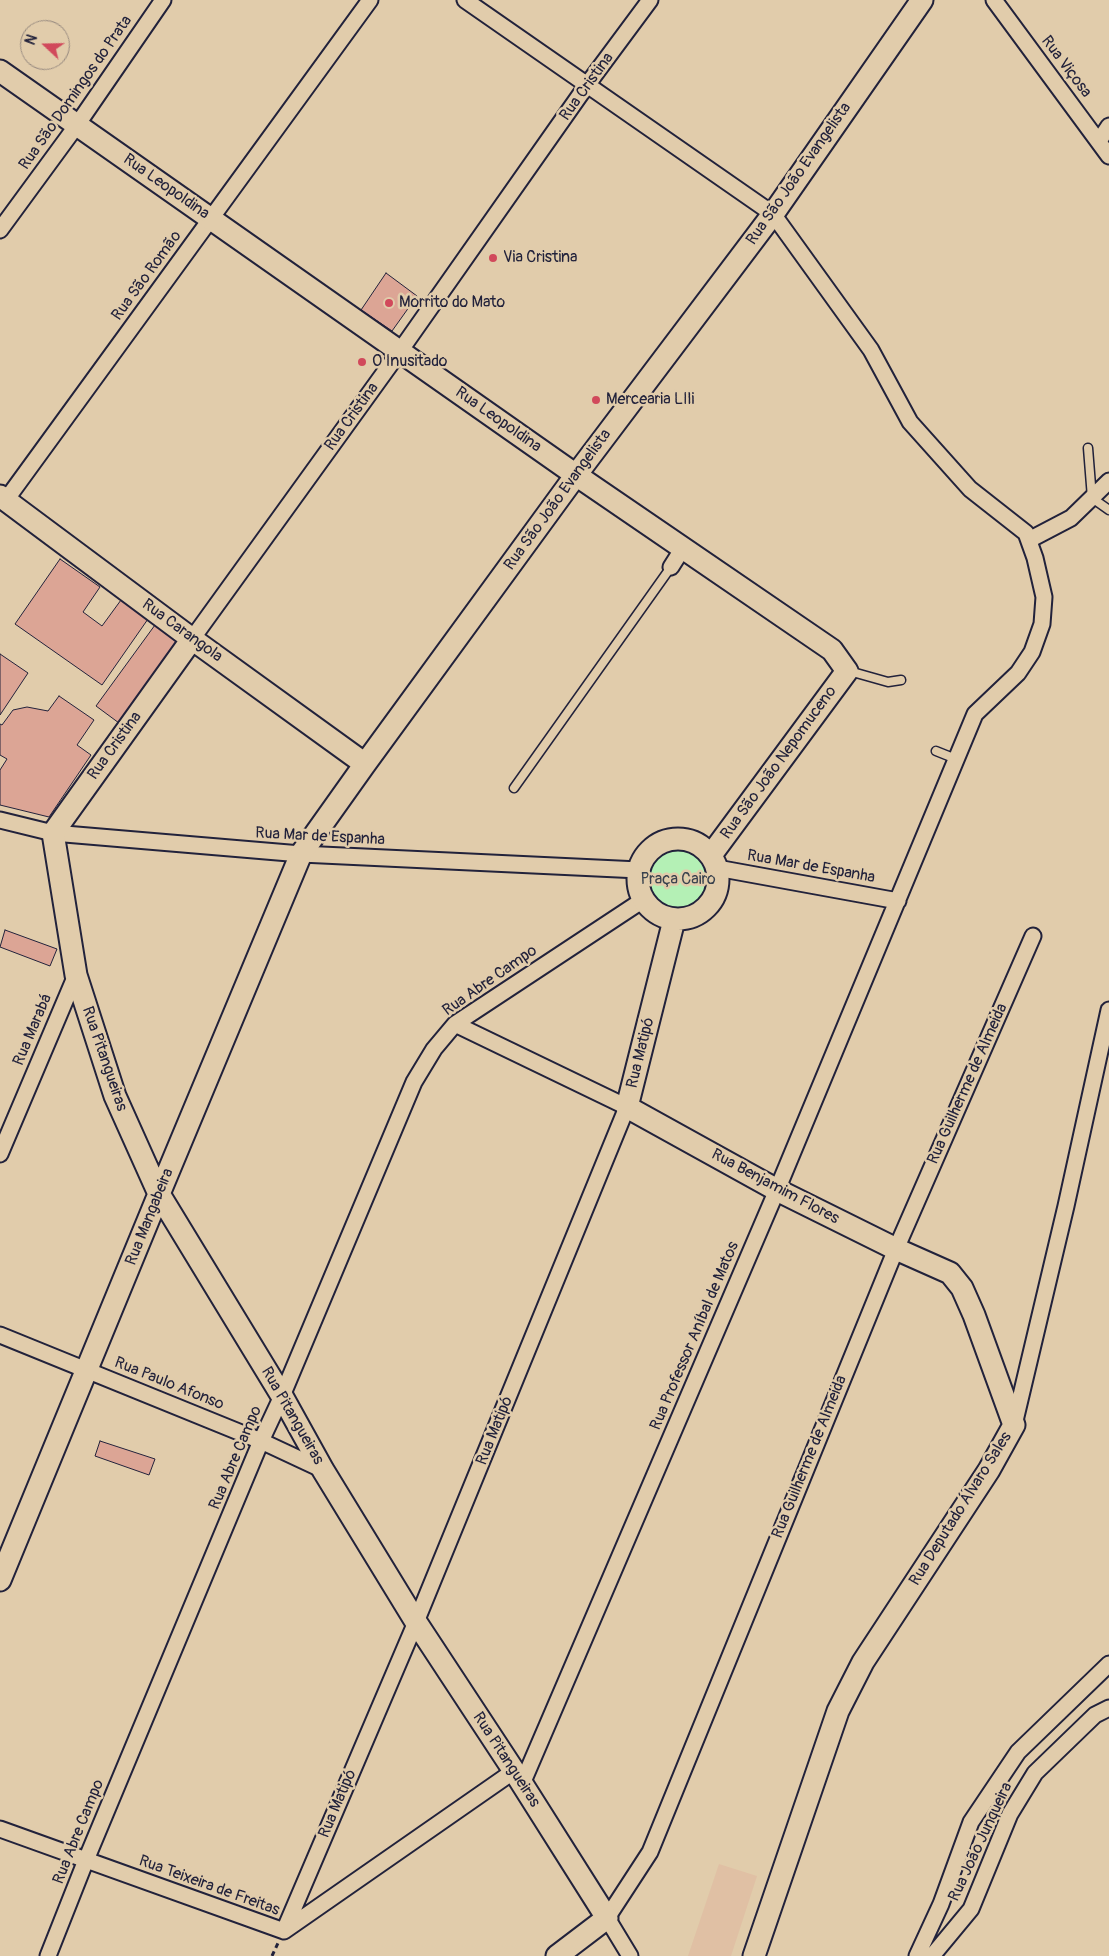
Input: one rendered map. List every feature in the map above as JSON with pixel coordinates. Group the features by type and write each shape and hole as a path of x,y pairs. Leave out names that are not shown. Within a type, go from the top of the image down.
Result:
{"street":[{"name":"Rua São Domingos do Prata","path":"0,230 163,0"},
{"name":"Rua São Romão","path":"3,498 370,0"},
{"path":"465,0 773,214 871,350 910,422 970,489 1026,533 1028,540 1072,518 1109,481"},
{"name":"Rua Cristina","path":"53,833 400,351 587,85 650,0"},
{"name":"Rua São João Evangelista","path":"302,854 365,764 576,475 773,214 922,0"},
{"name":"Rua Viçosa","path":"994,0 1100,141 1109,156"},
{"name":"Rua Leopoldina","path":"0,71 576,475 832,650 847,671"},
{"path":"1100,141 1109,126"},
{"name":"Rua Carangola","path":"3,498 192,639 365,764"},
{"name":"Rua Professor Aníbal de Matos","path":"518,1778 777,1190 975,714 1018,673 1032,652 1042,624 1044,597 1035,558 1028,540"},
{"path":"670,567 683,548"},
{"name":"Rua São João Nepomuceno","path":"714,861 847,671"},
{"name":"Rua Mar de Espanha","path":"0,820 53,833 302,854 639,870"},
{"name":"Rua Pitangueiras","path":"53,833 76,975 115,1096 159,1194 416,1622 518,1778 630,1956"},
{"path":"682,839 693,842 703,847 714,861 719,881 716,894 710,905 699,914 687,919 674,920 658,914 643,900 638,882 639,870 651,850 660,844 682,839"},
{"name":"Rua Mangabeira","path":"0,1580 302,854"},
{"name":"Rua Mar de Espanha","path":"714,861 898,901"},
{"name":"Rua Abre Campo","path":"48,1956 86,1860 261,1441 282,1396 414,1082 434,1049 455,1024 643,900"},
{"name":"Rua Matipó","path":"284,1931 416,1622 628,1107 674,920"},
{"name":"Rua Guilherme de Almeida","path":"557,1956 607,1918 650,1852 896,1249 1033,936"},
{"name":"Rua Marabá","path":"0,1154 76,975"},
{"name":"Rua Deputado Álvaro Sales","path":"754,1956 838,1712 862,1662 989,1470 1014,1424 1066,1206 1109,1010"},
{"name":"Rua Benjamim Flores","path":"455,1024 628,1107 777,1190 950,1274 962,1288 1014,1424"},
{"name":"Rua Paulo Afonso","path":"0,1335 261,1441 323,1470"},
{"path":"917,1956 941,1904 971,1822 1018,1752 1109,1664"},
{"name":"Rua João Junqueira","path":"932,1956 971,1909 1010,1814 1035,1773 1095,1715 1109,1708"},
{"name":"Rua Teixeira de Freitas","path":"0,1828 284,1931 518,1778"}],"lane":[{"path":"1088,448 1092,498 1109,510"},
{"path":"514,788 670,567"},
{"path":"847,671 888,682 901,680"},
{"path":"936,751 956,760"}],"shaded area":[{"path":"719,1864 757,1876 731,1956 688,1956"}],"green space":[{"name":"Praça Cairo","path":"671,843 685,843 704,853 714,872 714,886 704,905 685,915 671,915 652,905 642,886 642,872 652,853"}],"building":[{"name":"Morrito do Mato","path":"386,273 417,296 392,331 361,310"},
{"path":"60,559 100,587 83,612 102,626 121,600 148,619 102,685 15,624"},
{"path":"155,625 178,642 119,723 96,706"},
{"path":"0,654 28,673 0,715"},
{"path":"59,696 94,720 77,745 91,755 49,817 0,805 0,770 7,759 0,755 0,724 2,725 13,710 27,707 48,711"},
{"path":"5,930 57,949 50,966 0,947"},
{"path":"100,1441 155,1459 149,1475 95,1456"}],"place":[{"name":"Via Cristina","path":"493,258"},
{"name":"Morrito do Mato","path":"389,303"},
{"name":"O Inusitado","path":"362,362"},
{"name":"Mercearia LIli","path":"596,400"}]}
